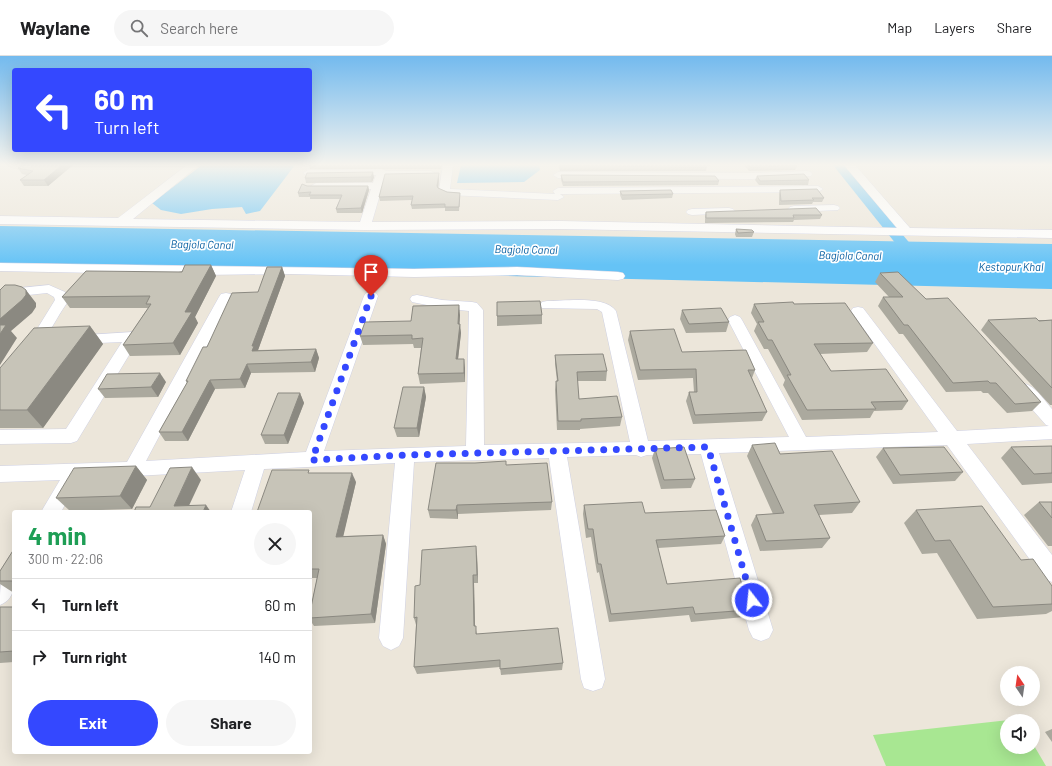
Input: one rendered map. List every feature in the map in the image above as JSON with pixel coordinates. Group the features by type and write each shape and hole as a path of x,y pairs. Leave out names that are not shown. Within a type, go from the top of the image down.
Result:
{"street":[{"path":"121,222 152,198"},
{"path":"365,226 374,198"},
{"path":"558,198 560,224"},
{"path":"687,198 697,227"},
{"path":"826,198 851,230"},
{"path":"876,198 902,231"},
{"path":"786,210 834,208"},
{"path":"692,212 739,211"},
{"path":"0,220 365,226 560,224 1052,234"},
{"path":"0,267 199,271 341,270 414,273 517,271 618,276"},
{"path":"0,294 49,289 60,295 62,300 56,307 52,340"},
{"path":"312,460 371,296"},
{"path":"133,468 226,297"},
{"path":"417,299 472,306 476,310 475,453"},
{"path":"547,305 599,305 609,311 641,450"},
{"path":"858,311 1052,572"},
{"path":"735,320 801,444"},
{"path":"0,380 52,340 133,337 71,436 0,437"},
{"path":"1011,374 1052,420"},
{"path":"0,474 75,472 405,455 641,450 952,439 1052,432"},
{"path":"708,447 761,630"},
{"path":"557,452 593,679"},
{"path":"391,638 405,455"},
{"path":"242,510 257,462"},
{"path":"52,510 75,472"},
{"path":"0,596 12,575"}],"green space":[{"path":"1000,721 1000,754 1039,754 1046,766 886,766 873,735"}],"water":[{"path":"158,198 270,198 260,211 246,214 242,207 212,209 181,214 161,210 152,203"},
{"name":"Kestopur Khal","path":"0,226 1052,244 1052,289 0,264"}],"building":[{"path":"341,198 364,198 361,208 336,209"},
{"path":"413,198 460,198 459,207 445,207 445,204 411,205"},
{"path":"781,198 812,198 814,200 781,201"},
{"path":"816,208 822,215 793,215 794,218 706,218 706,212"},
{"path":"736,229 752,230 754,232 738,233"},
{"path":"185,265 211,265 185,312 192,312 173,343 123,345 151,304 146,304 150,296 62,297 86,271 182,272"},
{"path":"267,267 282,267 252,346 254,346 252,351 316,349 311,362 247,364 240,379 210,380 182,432 159,432 188,381 186,381 203,347 207,347 232,293 258,292"},
{"path":"898,272 926,299 948,298 1041,402 1015,404 996,383 990,383 988,381 953,383 908,325 904,325 883,297 903,297 880,273"},
{"path":"5,285 22,287 26,290 26,295 0,319 0,290"},
{"path":"540,301 542,315 497,316 497,302"},
{"path":"793,302 794,304 845,303 873,343 814,344 831,371 886,369 908,401 871,402 876,409 807,410 787,375 791,375 772,340 768,340 758,322 764,322 754,304"},
{"path":"459,305 458,324 460,324 456,359 464,359 464,373 418,374 423,338 412,339 412,335 360,336 365,322 411,321 413,306"},
{"path":"721,308 729,322 689,324 682,310"},
{"path":"1036,318 1039,321 1052,320 1052,388 988,320"},
{"path":"0,325 6,325 0,334"},
{"path":"90,326 27,410 0,410 0,368 34,328"},
{"path":"674,329 682,352 746,350 755,370 748,370 767,412 695,415 689,392 697,392 696,369 640,370 630,331"},
{"path":"603,354 607,371 577,372 579,399 617,396 622,417 581,419 581,421 558,421 556,381 558,381 555,355"},
{"path":"160,373 151,387 98,389 107,374"},
{"path":"403,387 424,387 417,428 394,428"},
{"path":"278,393 300,393 284,435 261,435"},
{"path":"775,443 780,454 832,451 860,502 814,505 830,538 766,541 756,515 784,513 752,445"},
{"path":"1052,446 1052,473 1034,474 1011,447"},
{"path":"684,447 695,479 664,480 655,449"},
{"path":"944,447 963,472 900,475 883,448"},
{"path":"506,461 506,465 547,463 552,502 457,505 456,510 428,510 436,463"},
{"path":"136,466 120,496 56,498 74,468"},
{"path":"192,467 174,506 206,505 204,510 135,510 136,507 150,507 170,468"},
{"path":"272,470 309,470 308,473 352,473 336,537 383,535 371,614 312,618 312,602 319,569 312,569 312,510 258,510"},
{"path":"642,502 645,513 716,510 725,536 656,540 667,584 740,578 749,610 695,614 693,607 611,614 601,564 598,564 593,529 588,529 584,505"},
{"path":"1039,502 1052,502 1052,518"},
{"path":"982,506 1021,560 1033,559 1052,586 1052,604 993,607 950,540 935,541 916,510"},
{"path":"476,546 477,575 473,575 474,626 476,626 476,634 558,628 563,663 500,669 500,660 414,667 417,617 414,618 415,586 420,585 422,550"},
{"path":"12,552 12,581 0,581 0,571"},
{"path":"0,607 12,607 12,651 0,652"}],"waterway":[{"path":"865,198 913,256"}],"route":[{"path":"371,296 312,460 405,455 641,450 708,447 752,600"}],"water label":[{"name":"Bagjola Canal","path":"202,244"},
{"name":"Bagjola Canal","path":"526,249"},
{"name":"Bagjola Canal","path":"850,255"}]}
